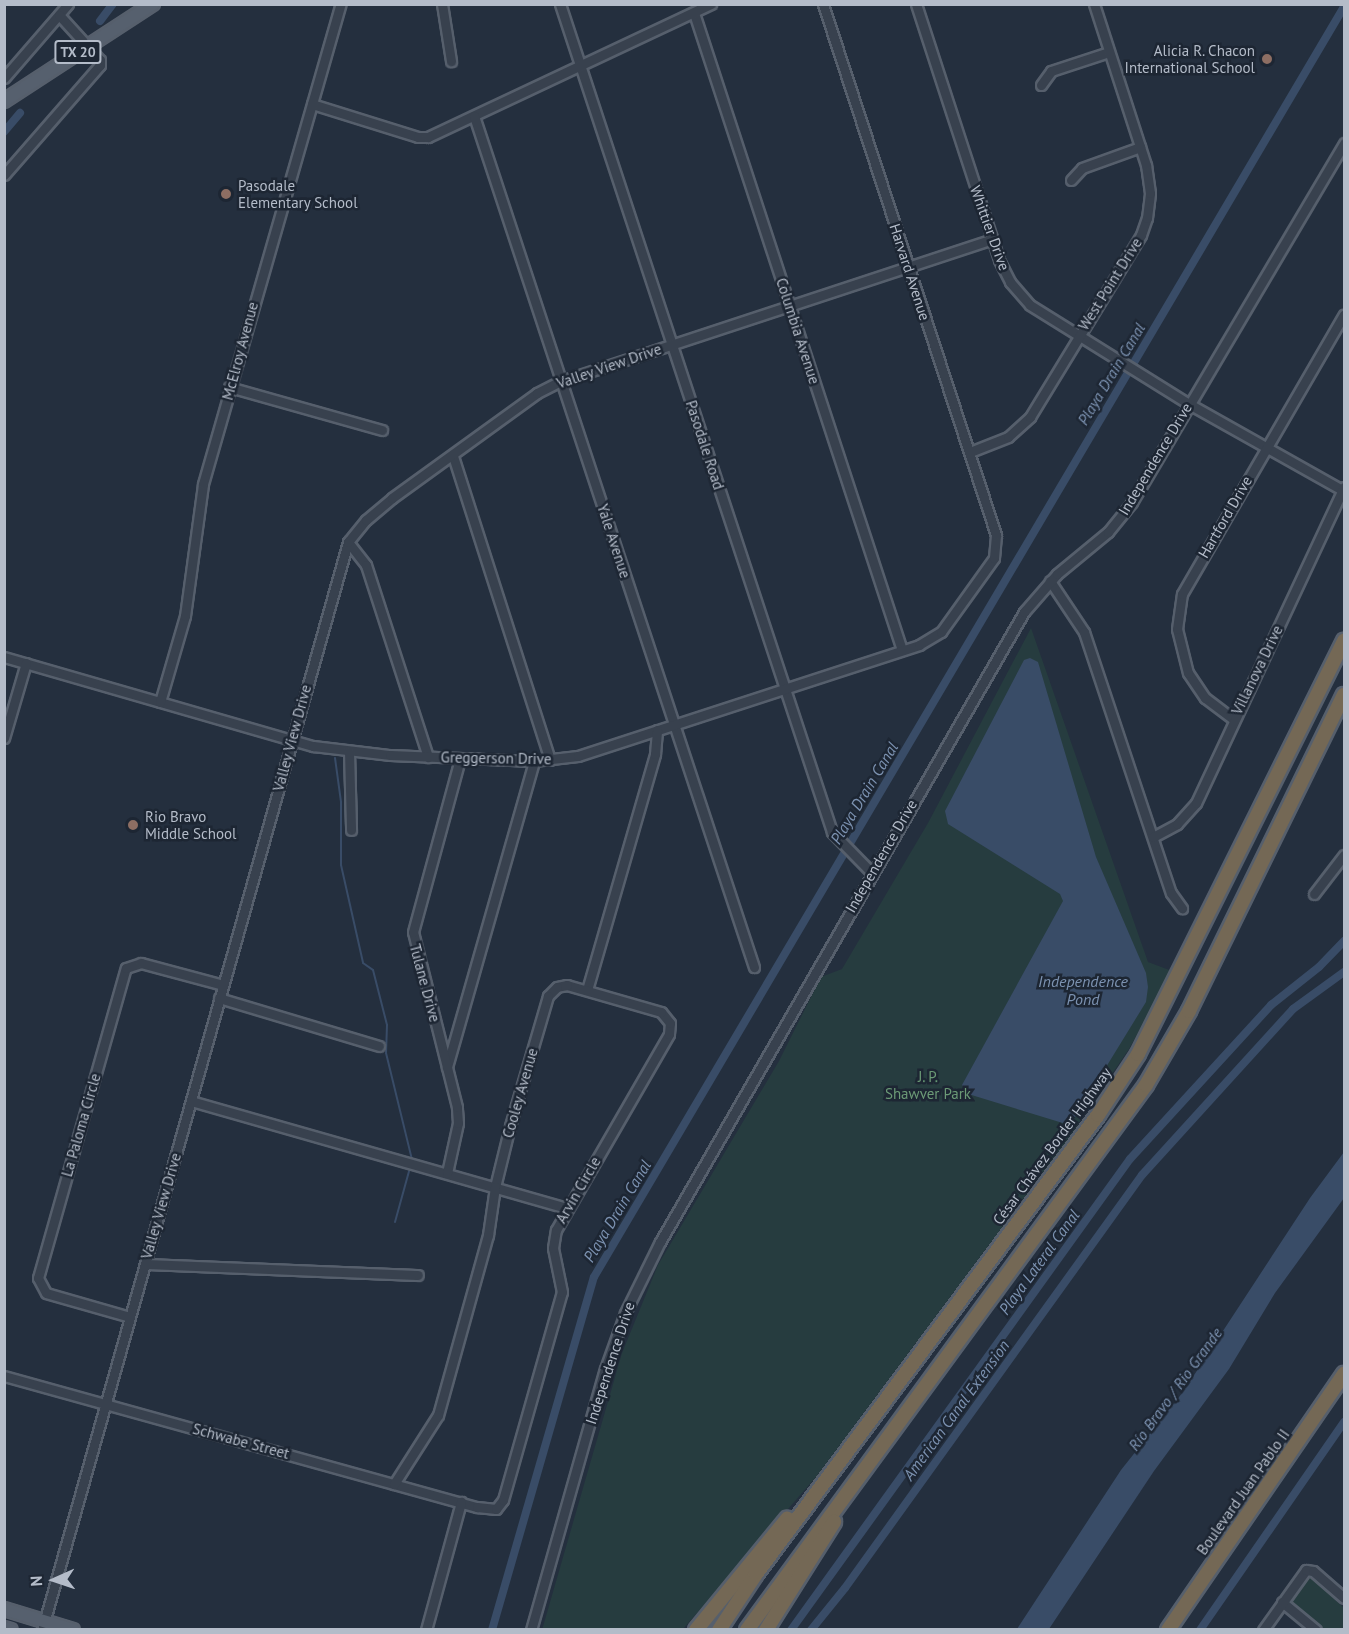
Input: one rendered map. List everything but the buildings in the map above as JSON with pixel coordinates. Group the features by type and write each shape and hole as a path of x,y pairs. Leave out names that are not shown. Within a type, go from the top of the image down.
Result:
{"highway":[{"name":"César Chávez Border Highway","path":"719,1629 832,1472 1098,1115 1138,1054 1344,641"},
{"path":"747,1629 1146,1085 1189,1011 1344,695"},
{"name":"Boulevard Juan Pablo II","path":"1168,1629 1344,1374"},
{"path":"766,1629 898,1421"},
{"path":"696,1629 790,1516 832,1472"}],"main road":[{"name":"TX 20","path":"4,101 153,4"},
{"path":"4,1609 44,1625 74,1629"},
{"path":"4,1628 11,1629"}],"street":[{"path":"4,78 68,4"},
{"name":"McElroy Avenue","path":"160,702 185,616 203,484 229,387 341,4"},
{"path":"442,4 451,61"},
{"name":"Pasodale Road","path":"560,4 785,689 838,842 871,872"},
{"path":"312,104 418,137 474,116 711,4"},
{"name":"Harvard Avenue","path":"823,4 997,540"},
{"name":"Whittier Drive","path":"916,4 992,239 1010,282 1030,305 1077,338 1189,404 1343,488"},
{"name":"West Point Drive","path":"969,452 1008,437 1030,417 1141,235 1147,218 1149,182 1094,4"},
{"name":"Columbia Avenue","path":"694,13 902,650"},
{"path":"4,175 100,65 100,60 59,15"},
{"path":"1041,85 1050,71 1109,52"},
{"name":"Yale Avenue","path":"474,116 754,967"},
{"name":"Independence Drive","path":"531,1629 625,1312 660,1242 871,872 1024,612 1050,581 1120,518 1344,143"},
{"path":"1071,180 1082,168 1140,147"},
{"name":"Valley View Drive","path":"44,1625 348,542 375,511 537,393 561,381 992,239"},
{"name":"Hartford Drive","path":"1233,719 1205,698 1188,673 1179,647 1177,619 1185,586 1344,315"},
{"path":"229,387 382,430"},
{"path":"453,456 550,759"},
{"name":"Villanova Drive","path":"1153,837 1177,824 1196,803 1233,719 1343,488"},
{"name":"Greggerson Drive","path":"4,657 291,741 349,751 460,759 534,761 578,756 930,640 951,622 994,558 997,540"},
{"path":"348,542 366,565 428,757"},
{"path":"1050,581 1084,632 1171,893 1182,908"},
{"path":"4,738 26,663"},
{"path":"587,990 655,754 657,730"},
{"path":"349,751 351,830"},
{"name":"Tulane Drive","path":"447,1173 458,1123 447,1067 413,932 460,759"},
{"path":"447,1067 534,761"},
{"path":"1314,894 1344,855"},
{"name":"La Paloma Circle","path":"130,1317 46,1293 38,1283 41,1267 126,968 141,963 223,986"},
{"name":"Cooley Avenue","path":"394,1484 438,1415 488,1235 495,1187 548,996 561,986 587,990"},
{"name":"Arvin Circle","path":"477,1507 496,1509 503,1500 562,1292 553,1248 566,1208 671,1029 661,1012 587,990"},
{"path":"219,998 379,1046"},
{"path":"191,1101 566,1208"},
{"path":"145,1264 418,1275"},
{"name":"Schwabe Street","path":"4,1376 477,1507"},
{"path":"426,1629 461,1502"},
{"path":"1263,1629 1308,1570 1344,1598"},
{"path":"1282,1602 1316,1629"}],"green space":[{"name":"J. P. Shawver Park","path":"1031,628 1148,962 1172,971 1129,1049 1065,1143 816,1477 683,1629 542,1630 622,1353 658,1265 779,1061 821,977 842,969 928,823"},
{"path":"1309,1575 1344,1608 1344,1629 1324,1629 1288,1601"}],"water":[{"name":"Independence Pond","path":"1030,658 1038,662 1096,857 1146,973 1148,987 1146,1002 1076,1116 1066,1124 965,1093 962,1085 1063,901 1060,894 948,824 945,811 1024,660"},
{"path":"1344,1152 1344,1198 1275,1293 1229,1369 1154,1471 1049,1629 1017,1629 1121,1470 1183,1392 1310,1198"}],"waterway":[{"path":"100,21 113,4"},
{"name":"Playa Drain Canal","path":"492,1630 594,1277 1344,7"},
{"path":"4,132 20,113"},
{"path":"335,758 341,802 341,865 363,963 373,970 387,1025 386,1053 412,1160"},
{"name":"Playa Lateral Canal","path":"791,1630 1130,1159 1271,1005 1319,967 1344,941"},
{"name":"American Canal Extension","path":"811,1630 845,1588 1142,1175 1293,1009 1344,972"},
{"path":"395,1222 409,1171"},
{"path":"1200,1630 1344,1422"}],"place":[{"name":"Alicia R. Chacon International School","path":"1267,59"},
{"name":"Pasodale Elementary School","path":"226,194"},
{"name":"Rio Bravo Middle School","path":"133,825"}],"water label":[{"name":"Río Bravo / Rio Grande","path":"1175,1389"}]}
